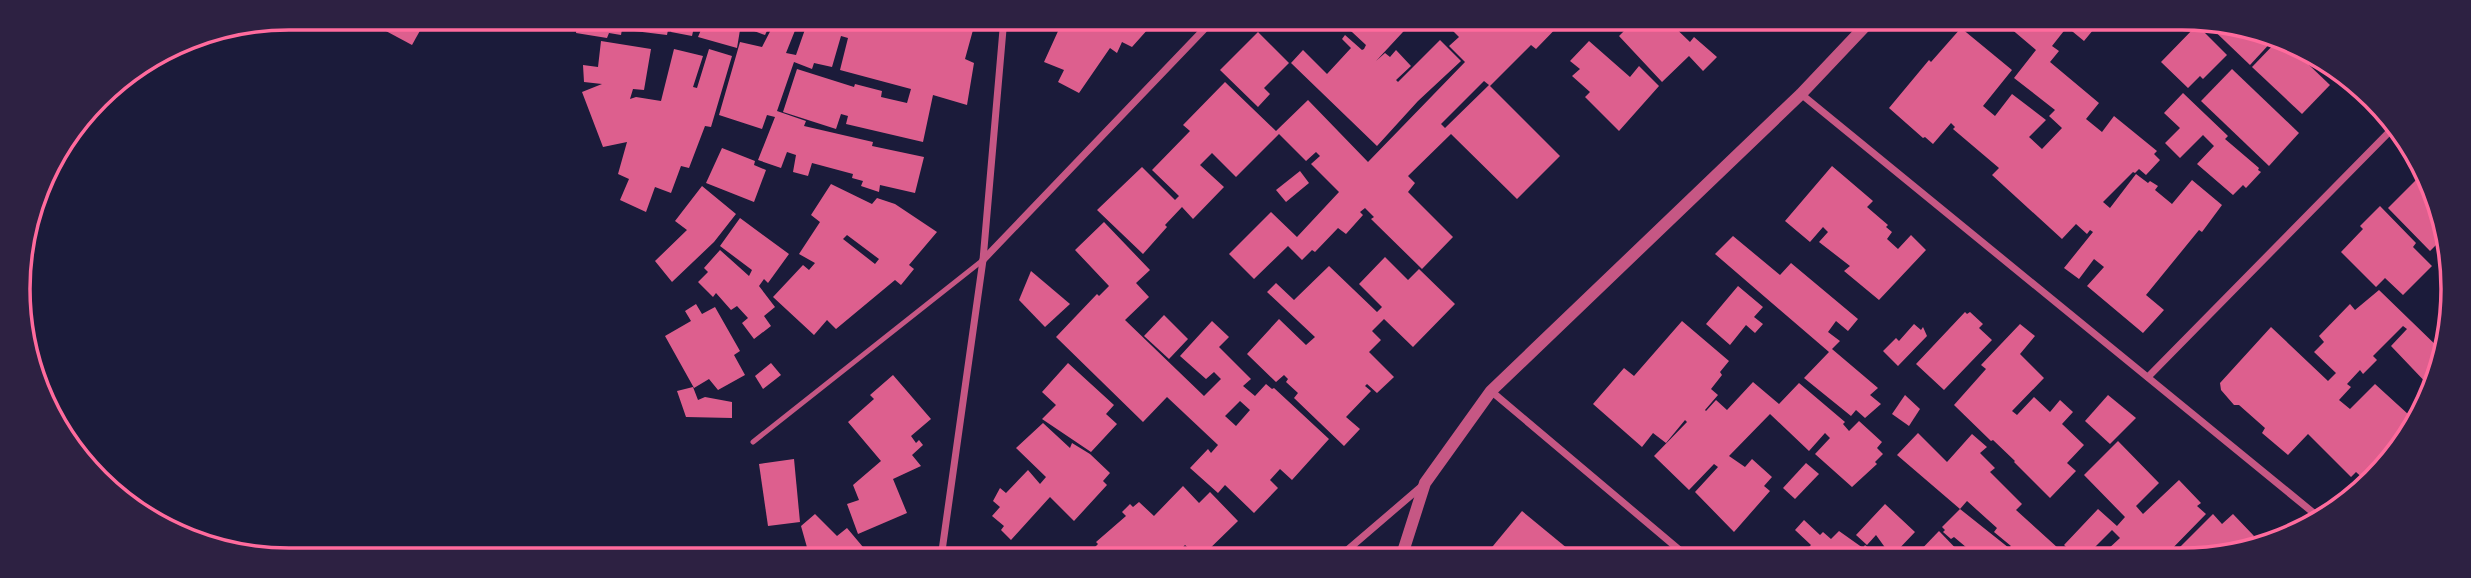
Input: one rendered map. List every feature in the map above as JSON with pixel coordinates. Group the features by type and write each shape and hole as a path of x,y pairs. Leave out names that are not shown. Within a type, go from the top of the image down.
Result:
{"street":[{"path":"942,548 983,260 1003,30"},
{"path":"983,260 1203,30"},
{"path":"1350,548 1425,483 1491,391 1801,94 1862,30"},
{"path":"1801,94 2314,513"},
{"path":"2148,377 2389,132"},
{"path":"1491,391 1677,548"},
{"path":"1404,548 1425,483"}],"lane":[{"path":"753,442 983,260"}],"building":[{"path":"384,30 420,30 412,45"},
{"path":"576,30 622,30 621,35 609,33 607,38 576,33"},
{"path":"626,30 668,30 667,35"},
{"path":"672,30 693,30 692,36 671,32"},
{"path":"701,30 740,30 737,48 698,37"},
{"path":"752,30 767,30 765,35"},
{"path":"771,30 795,30 786,53 796,55 805,30 973,30 965,59 974,63 967,105 933,95 923,142 846,124 848,116 841,114 836,129 783,112 797,69 854,87 855,84 882,91 881,97 907,103 911,89 840,70 848,38 841,36 832,67 814,63 812,69 794,62 777,111 806,121 804,126 873,142 872,146 924,157 915,193 880,185 879,192 861,186 863,181 852,178 853,174 812,163 808,176 793,172 796,155 787,152 781,168 758,160 775,117 767,115 762,129 719,115 740,42 762,47"},
{"path":"1059,30 1147,30 1132,47 1122,42 1117,53 1110,48 1079,93 1058,82 1064,70 1044,62"},
{"path":"1350,30 1405,30 1376,61 1385,53 1390,57 1396,50 1411,66 1396,80 1398,82 1440,40 1461,61 1418,101 1377,146 1291,63 1303,50 1327,74 1351,48 1342,39 1345,35 1362,50 1366,45"},
{"path":"1452,30 1554,30 1536,49 1531,45 1490,86 1560,156 1517,199 1451,134 1408,176 1415,183 1408,192 1453,237 1422,269 1371,219 1374,217 1365,208 1360,212 1363,215 1346,234 1338,228 1315,252 1312,250 1302,260 1288,246 1254,279 1229,254 1271,212 1297,237 1339,192 1311,164 1320,156 1316,152 1306,161 1279,134 1236,177 1212,153 1200,165 1224,187 1193,219 1182,207 1143,254 1097,210 1142,167 1175,200 1179,196 1152,170 1190,131 1183,125 1225,82 1276,131 1308,100 1368,162 1465,62 1449,46 1459,37","holes":["1484,81 1489,85 1445,128 1441,124"]},
{"path":"1625,30 1677,30 1690,42 1694,37 1717,57 1703,71 1689,56 1662,82 1619,36"},
{"path":"1959,30 1963,30 2012,70 1983,106 1995,116 2012,94 2046,120 2029,137 2042,149 2062,128 2049,116 2055,110 2014,78 2036,50 2012,30 2065,30 2052,46 2059,51 2050,62 2099,103 2086,119 2102,132 2114,116 2157,151 2154,154 2160,160 2146,175 2139,169 2133,172 2103,202 2110,208 2136,174 2148,183 2150,181 2158,186 2155,190 2172,204 2192,180 2222,205 2202,232 2199,230 2146,295 2164,310 2143,333 2087,286 2104,267 2094,259 2079,279 2064,268 2093,232 2090,230 2087,234 2076,224 2062,239 1992,175 1999,168 1953,129 1955,127 1951,123 1933,144 1889,108 1929,60 1931,62"},
{"path":"2071,30 2093,30 2084,41"},
{"path":"2192,30 2202,30 2227,55 2203,79 2200,76 2188,88 2161,62"},
{"path":"1258,32 1289,63 1264,88 1270,94 1258,107 1220,70"},
{"path":"2215,32 2268,45 2250,65"},
{"path":"601,41 651,49 644,90 633,89 630,99 636,97 661,101 674,49 703,56 693,87 697,88 709,49 732,56 711,127 705,126 689,168 681,166 671,193 655,187 646,212 620,200 629,179 618,174 627,142 603,147 582,92 602,84 584,82 583,65 598,67"},
{"path":"1589,41 1630,77 1639,66 1659,86 1619,131 1585,97 1590,92 1572,76 1580,69 1570,61"},
{"path":"2272,46 2303,59 2330,85 2302,114 2252,67"},
{"path":"2232,69 2299,133 2269,166 2201,101"},
{"path":"2183,93 2228,136 2225,139 2259,168 2261,172 2246,188 2243,185 2233,195 2197,164 2214,146 2203,135 2180,158 2165,143 2180,128 2164,113"},
{"path":"722,148 755,161 754,165 766,170 754,202 706,183"},
{"path":"1832,166 1873,201 1867,207 1888,225 1886,227 1892,232 1887,239 1898,249 1911,235 1926,250 1879,300 1844,271 1850,266 1819,242 1828,232 1823,227 1810,242 1785,221"},
{"path":"1300,171 1309,183 1286,202 1276,190"},
{"path":"2417,179 2437,244 2430,251 2388,208"},
{"path":"831,184 872,204 877,198 895,204 937,232 909,265 914,269 901,285 895,280 836,329 827,320 814,335 773,297 803,265 809,270 815,263 799,254 820,222 811,215","holes":["847,235 879,259 875,264 843,239"]},
{"path":"702,186 736,214 714,242 672,282 655,261 687,230 675,221"},
{"path":"2380,206 2416,243 2413,247 2432,266 2403,295 2385,278 2376,287 2341,252 2363,229 2360,226"},
{"path":"740,218 789,254 768,283 764,279 759,286 775,307 764,316 771,326 754,339 742,323 748,318 737,306 731,310 716,293 713,297 698,282 708,272 704,268 720,250 749,276 752,270 720,246"},
{"path":"1104,222 1150,270 1136,283 1149,297 1125,320 1204,396 1221,379 1214,372 1206,379 1180,356 1212,321 1229,337 1219,347 1251,379 1243,386 1255,396 1266,384 1274,388 1329,439 1292,480 1280,469 1270,480 1278,488 1254,513 1225,485 1218,493 1190,468 1208,449 1211,453 1218,445 1167,397 1143,422 1056,337 1097,294 1099,296 1109,286 1075,250","holes":["1240,401 1250,410 1236,426 1225,416"]},
{"path":"1733,236 1780,275 1791,263 1858,319 1848,331 1836,321 1828,332 1840,341 1832,349 1878,388 1870,395 1881,404 1865,418 1856,410 1851,416 1804,378 1829,352 1715,254"},
{"path":"1385,257 1408,280 1419,269 1455,304 1413,347 1384,319 1372,331 1381,340 1369,352 1394,377 1377,393 1367,384 1365,386 1371,391 1346,417 1360,429 1344,446 1294,398 1298,393 1286,382 1288,379 1284,375 1276,382 1247,354 1279,319 1306,345 1315,337 1267,292 1276,283 1294,300 1329,266 1377,312 1382,307 1359,284"},
{"path":"1031,271 1070,304 1045,327 1019,300"},
{"path":"1738,286 1763,307 1754,317 1763,324 1755,333 1746,325 1730,345 1706,324"},
{"path":"2379,290 2435,344 2424,381 2391,346 2407,329 2403,326 2373,356 2377,360 2363,374 2360,370 2347,384 2351,387 2339,400 2350,409 2375,384 2409,415 2377,460 2361,476 2356,472 2351,477 2308,434 2288,455 2262,433 2265,428 2239,405 2234,405 2221,390 2220,383 2271,327 2328,381 2336,373 2314,352 2324,342 2319,336 2350,304 2355,310"},
{"path":"696,304 702,314 715,307 740,351 734,355 745,375 718,390 709,379 694,388 665,336 691,321 685,311"},
{"path":"1965,312 1970,312 1983,324 1979,328 1992,340 1944,390 1916,364"},
{"path":"1164,315 1188,339 1169,359 1144,336"},
{"path":"1682,321 1729,361 1711,389 1718,395 1706,411 1716,400 1727,410 1753,382 1779,404 1799,383 1845,422 1843,424 1849,431 1859,421 1882,442 1877,448 1883,454 1875,462 1877,464 1852,487 1815,454 1830,438 1825,433 1809,451 1770,414 1729,456 1745,467 1752,459 1772,477 1764,486 1770,491 1734,532 1695,492 1718,467 1714,464 1689,490 1654,456 1687,422 1685,420 1666,443 1653,433 1642,447 1593,404 1624,368 1634,376"},
{"path":"1914,324 1921,330 1923,327 1927,336 1898,366 1883,351 1896,338 1899,341"},
{"path":"2020,324 2035,336 2020,354 2044,378 2012,411 2017,415 2034,397 2050,412 2060,400 2073,412 2062,424 2084,445 2067,463 2076,471 2050,498 2015,461 1954,405 1986,369 1981,365"},
{"path":"771,363 781,375 763,389 755,376"},
{"path":"1068,363 1114,405 1106,414 1117,424 1091,452 1042,419 1056,405 1042,392"},
{"path":"893,375 931,419 911,436 916,443 919,440 923,445 912,455 921,466 893,479 907,513 858,534 847,504 859,500 853,485 881,461 848,422 874,399 870,395"},
{"path":"693,387 698,400 705,397 732,402 732,418 686,417 677,391"},
{"path":"1905,395 1920,409 1909,426 1892,414"},
{"path":"2108,395 2136,418 2110,444 2085,421"},
{"path":"1043,423 1070,448 1072,443 1090,454 1110,473 1103,481 1107,485 1074,521 1050,497 1011,540 1001,530 1004,526 992,516 1000,507 993,501 1000,488 1006,493 1028,470 1040,484 1046,477 1016,448"},
{"path":"1918,433 1947,462 1972,434 1987,447 1980,453 1995,468 1990,472 2022,504 2016,510 2058,548 2009,548 2011,546 1994,532 1997,528 1967,501 1960,509 1897,455"},
{"path":"2118,441 2159,483 2136,506 2143,514 2179,480 2201,503 2197,506 2206,514 2173,548 2109,548 2120,538 2112,530 2094,548 2067,548 2064,545 2098,509 2117,526 2125,517 2084,475"},
{"path":"794,459 800,522 768,526 759,464"},
{"path":"1806,463 1819,474 1795,499 1783,488"},
{"path":"1183,486 1199,503 1210,492 1238,521 1210,548 1188,548 1185,545 1182,548 1094,548 1098,544 1096,542 1126,516 1122,512 1130,504 1133,507 1139,502 1154,516"},
{"path":"1885,504 1915,532 1900,548 1885,548 1876,535 1867,545 1856,535"},
{"path":"1960,509 2009,548 1967,548 1954,537 1951,539 1943,532 1945,530 1942,527"},
{"path":"1522,511 1567,548 1491,548"},
{"path":"815,514 837,536 847,528 864,548 807,548 801,526"},
{"path":"2213,514 2222,524 2233,514 2254,536 2216,546 2179,548"},
{"path":"1804,520 1820,535 1823,532 1831,539 1839,531 1863,548 1808,548 1811,545 1795,530"},
{"path":"1939,531 1955,548 1923,548"}]}
